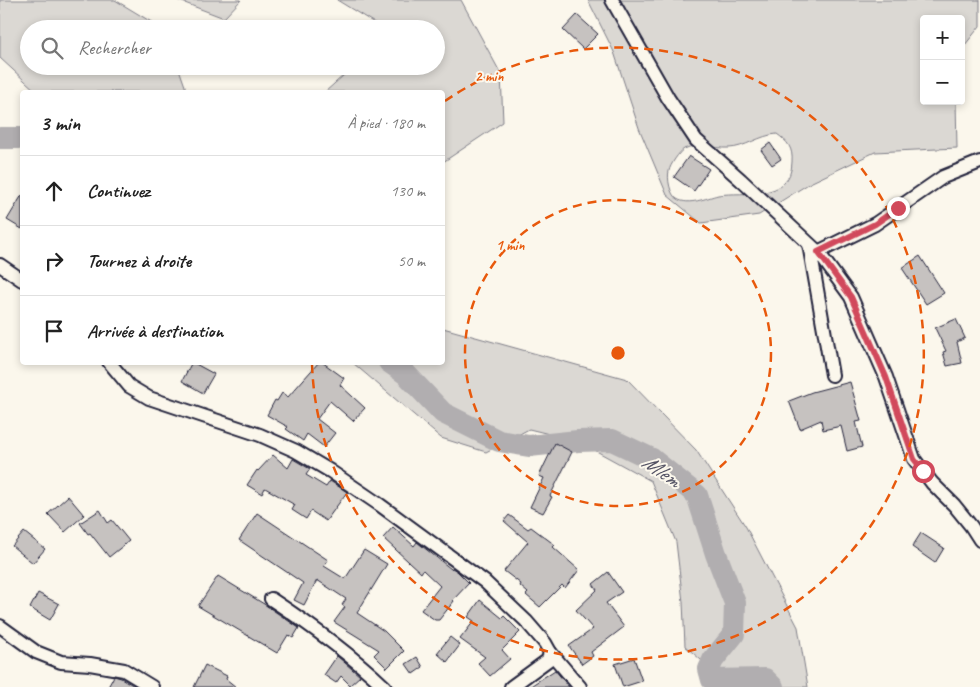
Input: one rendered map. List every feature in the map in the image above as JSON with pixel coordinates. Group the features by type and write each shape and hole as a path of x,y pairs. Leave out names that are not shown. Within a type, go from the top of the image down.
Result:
{"street":[{"path":"616,2 668,98 696,140 813,248 851,297 886,377 914,459 932,483 972,526 980,540"},
{"path":"813,248 875,224 943,177 980,162"},
{"path":"813,248 832,375"},
{"path":"0,265 20,279"},
{"path":"112,365 129,386 149,398 260,435 296,451 330,471 380,505 485,582 526,621 580,687"},
{"path":"271,599 356,659 385,687"},
{"path":"0,626 36,652 62,662 90,664 124,670 152,687"},
{"path":"511,687 548,660 550,652"}],"shaded area":[{"path":"0,0 115,0 148,20 20,20 20,75 181,75 186,90 35,90 0,58"},
{"path":"177,0 241,0 224,18"},
{"path":"337,0 461,0 501,74 503,122 445,161 445,90 327,90 344,75 445,75 445,20 369,20"},
{"path":"588,0 980,0 980,26 965,45 965,15 920,15 920,105 956,105 957,148 875,152 810,183 759,215 701,223 667,195 639,128 614,52","holes":["777,134 791,149 792,157 790,175 784,183 775,189 764,192 718,195 692,202 677,199 671,190 668,174 671,165 684,149 695,146 735,147"]},
{"path":"445,329 627,379 696,450 746,527 798,627 808,687 732,687 685,646 683,602 676,542 651,481 578,441 529,429 486,452 441,438 355,365 445,365"}],"building":[{"path":"577,15 598,34 583,49 563,30"},
{"path":"770,143 781,159 772,165 761,150"},
{"path":"689,156 709,169 694,191 674,177"},
{"path":"20,198 20,228 7,220"},
{"path":"920,256 944,293 926,304 902,268"},
{"path":"956,319 965,338 957,342 962,363 947,366 943,352 946,351 935,328"},
{"path":"190,365 198,365 214,374 203,393 182,381"},
{"path":"316,365 326,365 344,378 340,385 365,408 353,421 330,401 317,419 335,433 324,447 307,434 303,441 286,429 288,427 267,415 275,400 277,401 282,393 288,397"},
{"path":"850,382 861,421 856,422 862,447 847,451 841,426 823,430 821,420 800,429 789,401 812,392"},
{"path":"555,443 572,452 543,513 530,507 544,478 539,476"},
{"path":"273,455 288,468 293,459 310,469 306,475 326,487 330,481 347,492 326,521 311,511 306,519 292,510 295,505 265,488 262,494 247,485 257,470"},
{"path":"68,496 84,515 65,532 48,514"},
{"path":"100,510 108,523 112,520 129,541 109,557 80,523"},
{"path":"257,513 328,560 324,566 345,579 364,550 387,564 357,613 384,631 404,651 387,668 374,655 379,650 334,622 345,607 342,605 346,599 317,580 304,605 294,600 303,583 239,540"},
{"path":"509,515 528,529 531,527 555,545 553,547 579,570 565,588 562,585 540,607 526,595 528,593 520,586 521,584 504,571 528,542 504,521"},
{"path":"393,527 414,546 417,542 451,569 457,571 469,583 453,600 439,620 435,620 421,610 440,586 423,570 421,573 383,538"},
{"path":"24,532 45,549 33,563 12,546"},
{"path":"921,533 944,548 935,563 912,547"},
{"path":"608,572 622,592 606,603 624,627 591,652 593,656 582,664 569,646 593,629 576,610 597,590 593,584"},
{"path":"218,576 299,628 293,638 288,635 277,653 198,606"},
{"path":"38,593 59,604 50,620 30,608"},
{"path":"480,600 502,618 504,616 520,632 502,650 510,659 490,676 478,663 485,657 460,639 474,621 468,617"},
{"path":"450,637 460,645 447,662 437,653"},
{"path":"337,656 360,676 350,685 341,676 336,683 324,675"},
{"path":"417,657 423,667 413,674 406,664"},
{"path":"634,658 642,681 623,687 615,664"},
{"path":"205,665 227,676 226,679 236,687 194,687"},
{"path":"555,670 569,687 529,687"},
{"path":"114,676 121,678 136,687 108,687"}],"waterway":[{"name":"Mlem","path":"0,138 20,138"},
{"name":"Mlem","path":"393,365 406,374 443,413 499,441 529,446 612,440 652,459 697,495 716,554 735,603 734,634 713,660 709,669 712,680 765,679 773,687"}],"route":[{"path":"898,208 875,224 818,252 851,297 886,377 914,459 923,471"}]}
